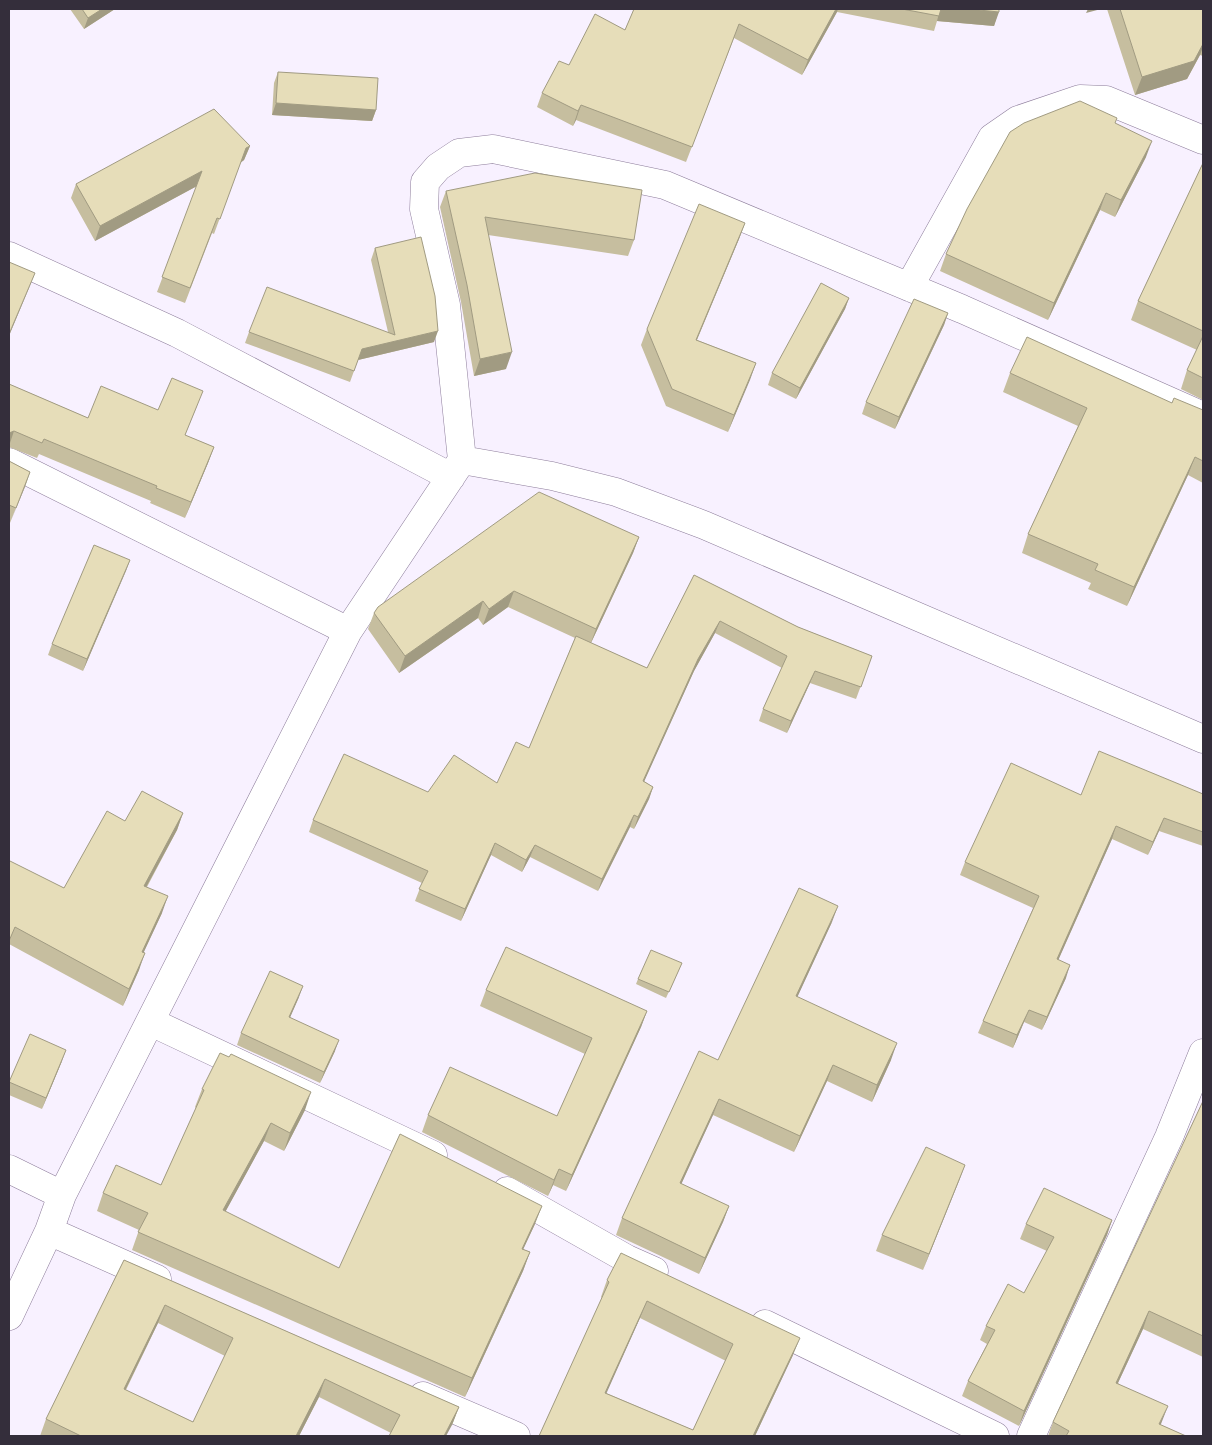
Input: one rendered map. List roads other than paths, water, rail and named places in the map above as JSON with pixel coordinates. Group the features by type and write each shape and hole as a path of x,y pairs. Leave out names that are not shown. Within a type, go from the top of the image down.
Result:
{"street":[{"path":"909,287 992,138 1018,120 1080,99 1106,100 1203,140"},
{"path":"9,1316 49,1231 62,1195 348,631 457,469 446,305 424,210 425,182 438,167 459,153 493,149 665,185 909,287 1203,416"},
{"path":"9,256 177,333 457,469 552,476 616,492 695,522 1203,739"},
{"path":"9,462 348,631"},
{"path":"151,1022 459,1168"},
{"path":"1031,1436 1169,1137 1203,1053"},
{"path":"9,1169 62,1195"},
{"path":"486,1181 627,1259 677,1282"},
{"path":"49,1231 184,1291"},
{"path":"746,1314 995,1436"},
{"path":"399,1385 516,1436"}]}
